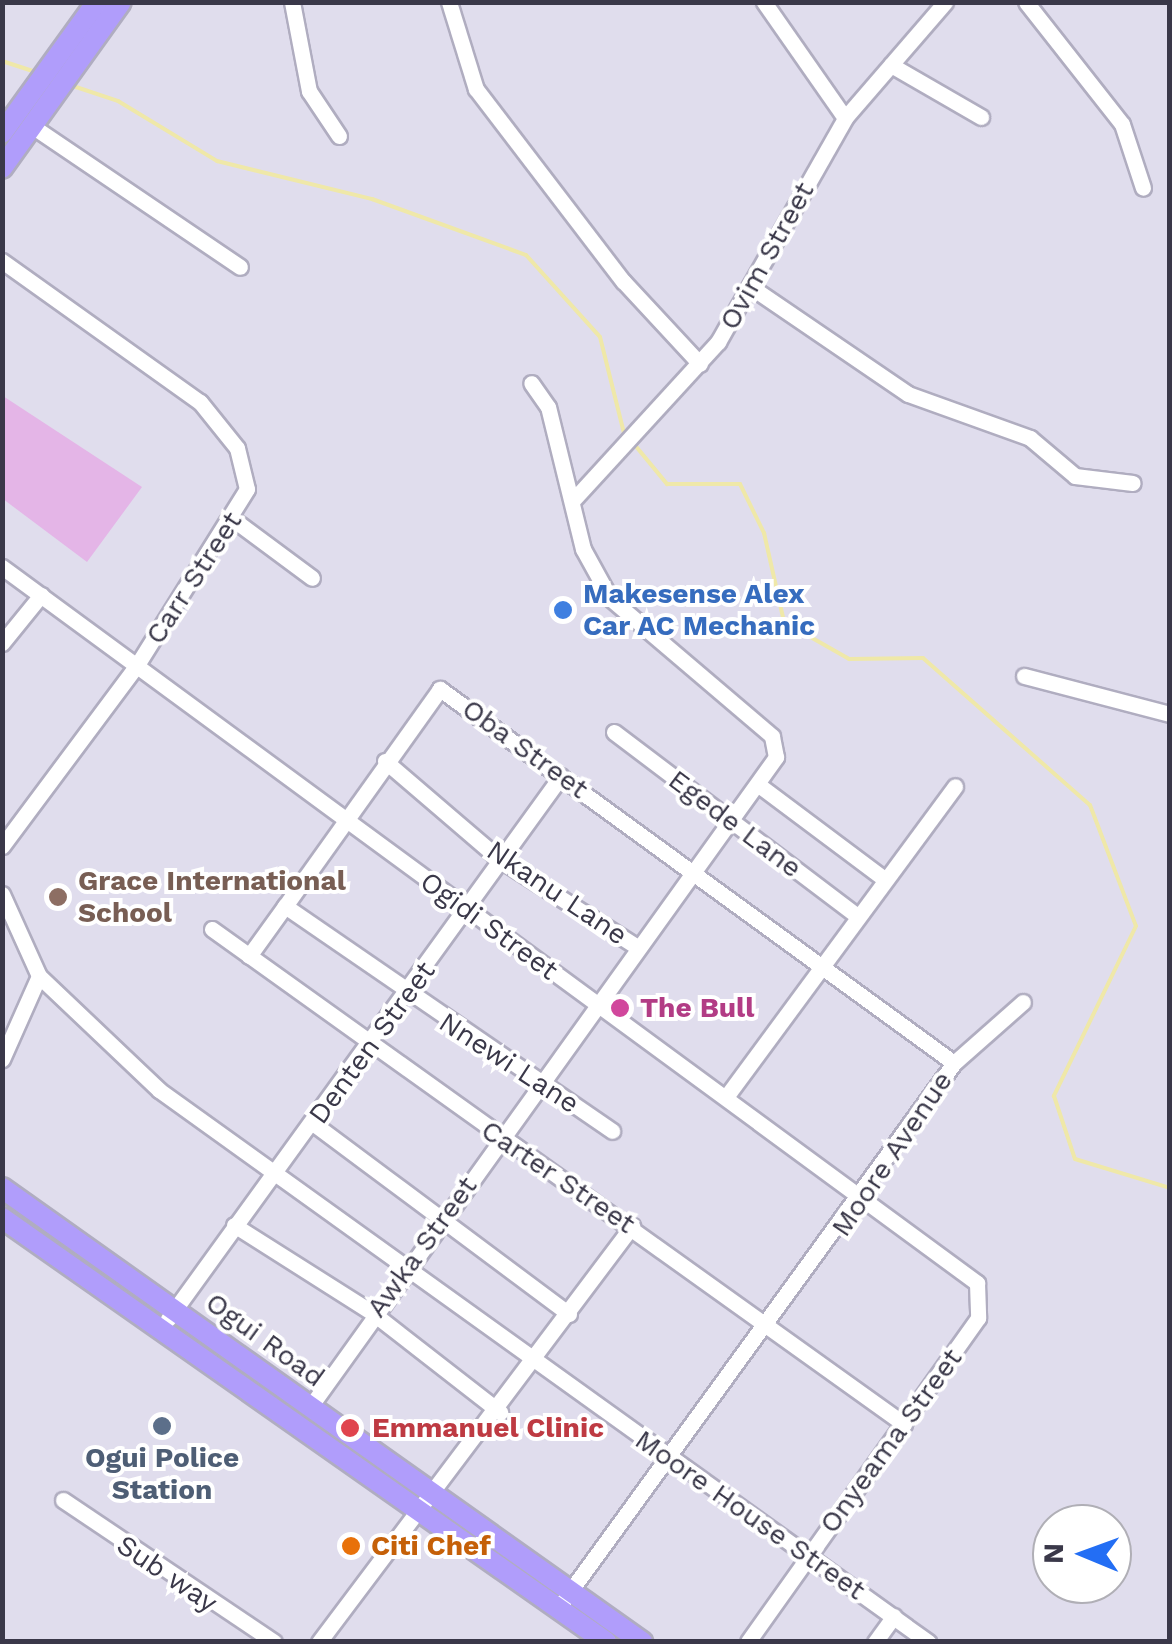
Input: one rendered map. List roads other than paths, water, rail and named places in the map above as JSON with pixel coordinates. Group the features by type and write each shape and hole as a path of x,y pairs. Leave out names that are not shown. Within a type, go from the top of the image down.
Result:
{"main road":[{"path":"76,48 97,2"},
{"path":"2,168 20,126 76,48 121,2"},
{"name":"Ogui Road","path":"2,1188 310,1407 558,1608 606,1642"},
{"name":"Ogui Road","path":"2,1218 160,1329 428,1504 571,1590 642,1642"}],"street":[{"path":"292,2 309,91 339,136"},
{"path":"449,2 476,89 623,281 700,364"},
{"path":"764,2 845,118"},
{"path":"1026,2 1122,124 1144,188"},
{"name":"Ovim Street","path":"576,498 620,442 700,364 754,289 845,118 891,65 934,6"},
{"path":"891,65 981,117"},
{"path":"20,126 240,267"},
{"name":"Carr Street","path":"2,261 217,419 244,470 234,520 136,665 2,846"},
{"path":"754,289 908,394 1030,438 1075,476 1133,484"},
{"path":"531,382 548,408 576,498"},
{"name":"Awka Street","path":"310,1407 637,947 734,824 760,786 778,747 610,598 584,550 576,498"},
{"path":"234,520 312,578"},
{"name":"Ogidi Street","path":"2,567 341,821 864,1197 977,1283"},
{"path":"2,643 41,595"},
{"path":"1024,676 1170,714"},
{"name":"Oba Street","path":"249,956 341,821 443,689 821,964"},
{"name":"Egede Lane","path":"614,732 857,916"},
{"name":"Nkanu Lane","path":"385,761 498,858 637,947"},
{"name":"Denten Street","path":"160,1329 234,1225 314,1124 468,911 498,858 561,776"},
{"path":"760,786 884,878"},
{"path":"726,1097 955,786"},
{"path":"2,894 39,976 158,1090 274,1174"},
{"name":"Nnewi Lane","path":"285,906 406,996 612,1131"},
{"name":"Carter Street","path":"212,929 500,1138 632,1226 768,1331 904,1424"},
{"name":"Moore Avenue","path":"558,1608 768,1331 954,1064 821,964"},
{"path":"2,1060 8,1038 39,976"},
{"path":"954,1064 1023,1002"},
{"path":"314,1124 438,1223 569,1314"},
{"name":"Moore House Street","path":"274,1174 928,1642"},
{"path":"234,1225 374,1314 500,1412"},
{"path":"319,1642 500,1412 632,1226"},
{"name":"Onyeama Street","path":"748,1642 978,1318 977,1283"},
{"name":"Sub way","path":"63,1500 274,1642"},
{"path":"875,1642 894,1616"}],"waterway":[{"path":"2,61 38,73"},
{"path":"70,85 118,101 217,161 372,199 526,255 600,337 624,433"},
{"path":"634,444 667,484 740,484 764,533 784,622 849,659 923,658 1090,805 1136,926 1054,1096 1075,1159 1170,1188"}],"place":[{"name":"Makesense Alex Car AC Mechanic","path":"563,610"},
{"name":"Grace International School","path":"58,897"},
{"name":"The Bull","path":"620,1008"},
{"name":"Ogui Police Station","path":"162,1426"},
{"name":"Emmanuel Clinic","path":"350,1428"},
{"name":"Citi Chef","path":"351,1546"}]}
